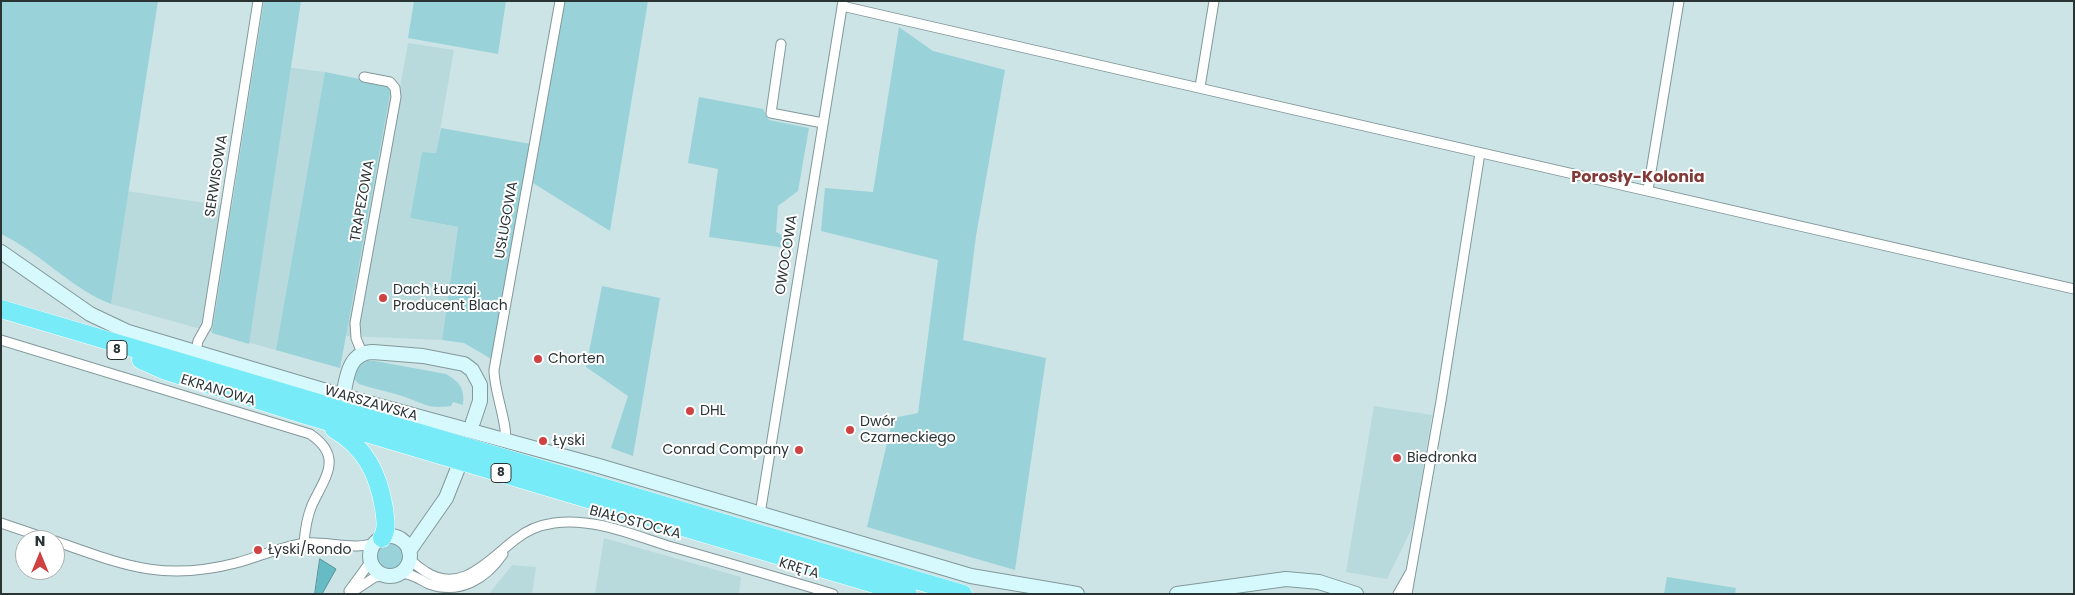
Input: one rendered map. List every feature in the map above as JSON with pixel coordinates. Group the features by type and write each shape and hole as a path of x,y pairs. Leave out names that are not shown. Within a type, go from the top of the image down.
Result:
{"highway":[{"name":"8","path":"1,309 963,594"},
{"name":"8","path":"68,328 166,371 302,414 908,594"},
{"path":"302,414 345,435 358,446 373,468 382,494 386,523 385,539"}],"street":[{"name":"SERWISOWA","path":"196,352 198,341 207,325 258,1"},
{"name":"USŁUGOWA","path":"505,442 506,432 499,405 494,370 560,1"},
{"path":"1200,88 1214,1"},
{"path":"1648,190 1679,1"},
{"path":"843,3 1200,88 2074,289"},
{"name":"OWOCOWA","path":"760,514 843,3"},
{"path":"781,44 771,113 823,123"},
{"name":"TRAPEZOWA","path":"362,353 356,338 355,323 396,97 395,88 390,82 364,77"},
{"path":"1407,594 1480,153"},
{"name":"WARSZAWSKA","path":"1,252 80,308 128,332 343,396 505,442 591,464 971,576 1077,594"},
{"name":"EKRANOWA","path":"1,340 310,434 325,449 329,470 308,517 304,543"},
{"path":"343,396 353,360 362,353 373,352 423,356 464,364 472,370 480,385 480,400 473,422"},
{"path":"348,594 375,577 395,574 407,566 409,554 436,514 450,489 458,468"},
{"path":"65,544 142,570 180,573 236,563 304,543 361,546 385,539 436,514"},
{"name":"BIAŁOSTOCKA","path":"409,554 414,564 430,575 456,580 481,569 525,532 543,525 583,522 757,571"},
{"path":"1,523 22,530"},
{"path":"348,594 371,559 372,549 385,539 405,543 409,554"},
{"path":"345,544 371,559 376,570 395,574"},
{"name":"BIAŁOSTOCKA","path":"395,574 409,574 441,587 462,587 484,576 497,563 508,545"},
{"path":"1398,594 1413,566"},
{"name":"KRĘTA","path":"757,571 833,594"},
{"path":"1177,594 1286,579 1320,582 1350,593"}],"shaded area":[{"path":"1,1 158,1 111,304 82,289 16,242 1,234"},
{"path":"264,1 301,1 249,344 212,333"},
{"path":"414,1 506,1 498,54 408,38"},
{"path":"564,1 648,1 610,231 533,183"},
{"path":"899,27 933,51 1005,70 976,236 963,340 1046,358 1015,570 867,527 893,418 918,413 938,260 821,231 825,188 873,192"},
{"path":"408,43 454,50 436,153 422,152 410,218 458,227 442,340 346,336 340,368 111,304 127,191 232,207 254,63 325,72 400,87"},
{"path":"325,72 388,85 390,93 340,368 276,350"},
{"path":"699,97 763,109 769,120 809,128 798,191 778,206 776,232 794,241 793,249 709,237 718,169 688,163"},
{"path":"441,128 531,144 493,360 464,343 442,340 458,227 410,218 422,152 436,153"},
{"path":"602,286 660,298 633,456 611,448 628,396 586,367"},
{"path":"364,361 375,361 446,374 461,386 463,405 453,402 451,406 443,407 422,404 399,395 359,384 355,380 356,371"},
{"path":"1374,406 1432,415 1414,524 1387,579 1346,572"},
{"path":"604,538 741,577 739,594 595,594"},
{"path":"390,542 400,546 404,556 400,566 390,570 380,566 376,556 380,546"},
{"path":"320,559 336,569 322,594 315,594"},
{"path":"512,565 536,567 532,594 489,594"},
{"path":"1667,577 1736,588 1735,594 1664,594"}],"place":[{"name":"Dach Łuczaj. Producent Blach","path":"383,298"},
{"name":"Chorten","path":"538,359"},
{"name":"DHL","path":"690,411"},
{"name":"Dwór Czarneckiego","path":"850,430"},
{"name":"Łyski","path":"543,441"},
{"name":"Conrad Company","path":"799,450"},
{"name":"Biedronka","path":"1397,458"},
{"name":"Łyski/Rondo","path":"258,550"}],"district":[{"name":"Porosły-Kolonia","path":"1638,178"}]}
